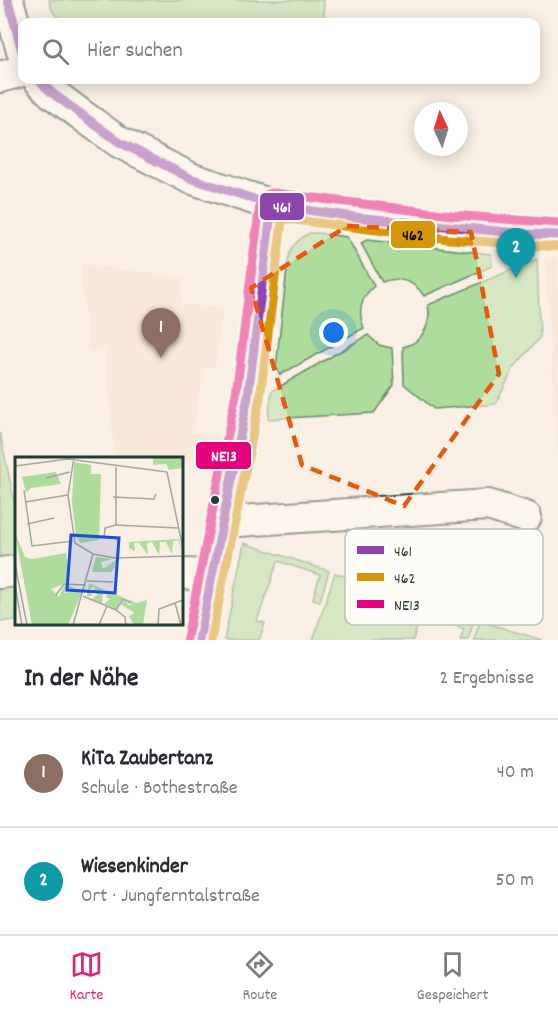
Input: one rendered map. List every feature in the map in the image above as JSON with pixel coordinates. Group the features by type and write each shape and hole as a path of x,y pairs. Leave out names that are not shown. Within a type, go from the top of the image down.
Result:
{"street":[{"path":"8,0 18,36"},
{"path":"0,77 18,72"},
{"path":"43,84 119,142 189,178 272,205 355,217 558,236"},
{"path":"199,640 248,396 272,205"},
{"path":"223,522 488,505 526,517"},
{"path":"0,573 15,571"},
{"path":"183,574 212,575"}],"highlighted area":[{"path":"347,226 471,232 499,374 404,506 302,465 251,288"}],"shaded area":[{"path":"545,257 558,258 558,456"},
{"path":"80,264 183,278 180,304 223,309 215,366 204,368 192,434 217,438 213,458 183,461 183,457 115,457 105,349 88,350"}],"green space":[{"path":"49,0 324,0 324,18 58,18"},
{"path":"310,233 347,237 374,286 363,300 361,317 364,328 280,375 276,367 288,260 295,244"},
{"path":"367,240 491,254 492,266 424,296 406,281 382,282 361,243"},
{"path":"537,259 540,337 513,369 496,404 434,409 404,384 403,347 410,345 424,332 427,326 428,305"},
{"path":"368,335 379,345 392,348 394,385 374,413 268,419 272,391"},
{"path":"0,433 15,505 15,555 0,559"},
{"path":"244,543 329,571 320,601 313,599 320,575 278,561 257,621 265,623 259,640 224,640"},
{"path":"335,573 345,576 345,625 418,625 413,640 313,640"},
{"path":"0,580 15,581 15,621 0,621"},
{"path":"452,625 473,625 468,640 460,640 464,629"},
{"path":"479,625 493,625 542,640 474,640"}],"transit line":[{"name":"461","path":"8,0 18,36"},
{"name":"461","path":"43,84 119,142 190,178 272,205 355,217 526,234 558,235"},
{"name":"NE13","path":"187,638 236,394 260,204 263,197 274,193 452,215 558,223"},
{"name":"461","path":"199,640 248,396 272,205"},
{"name":"462","path":"211,640 260,398 284,206"},
{"name":"462","path":"270,217 449,239 557,247"}],"place":[{"name":"Wiesenkinder","path":"516,278"},
{"name":"KiTa Zaubertanz","path":"161,358"}]}
